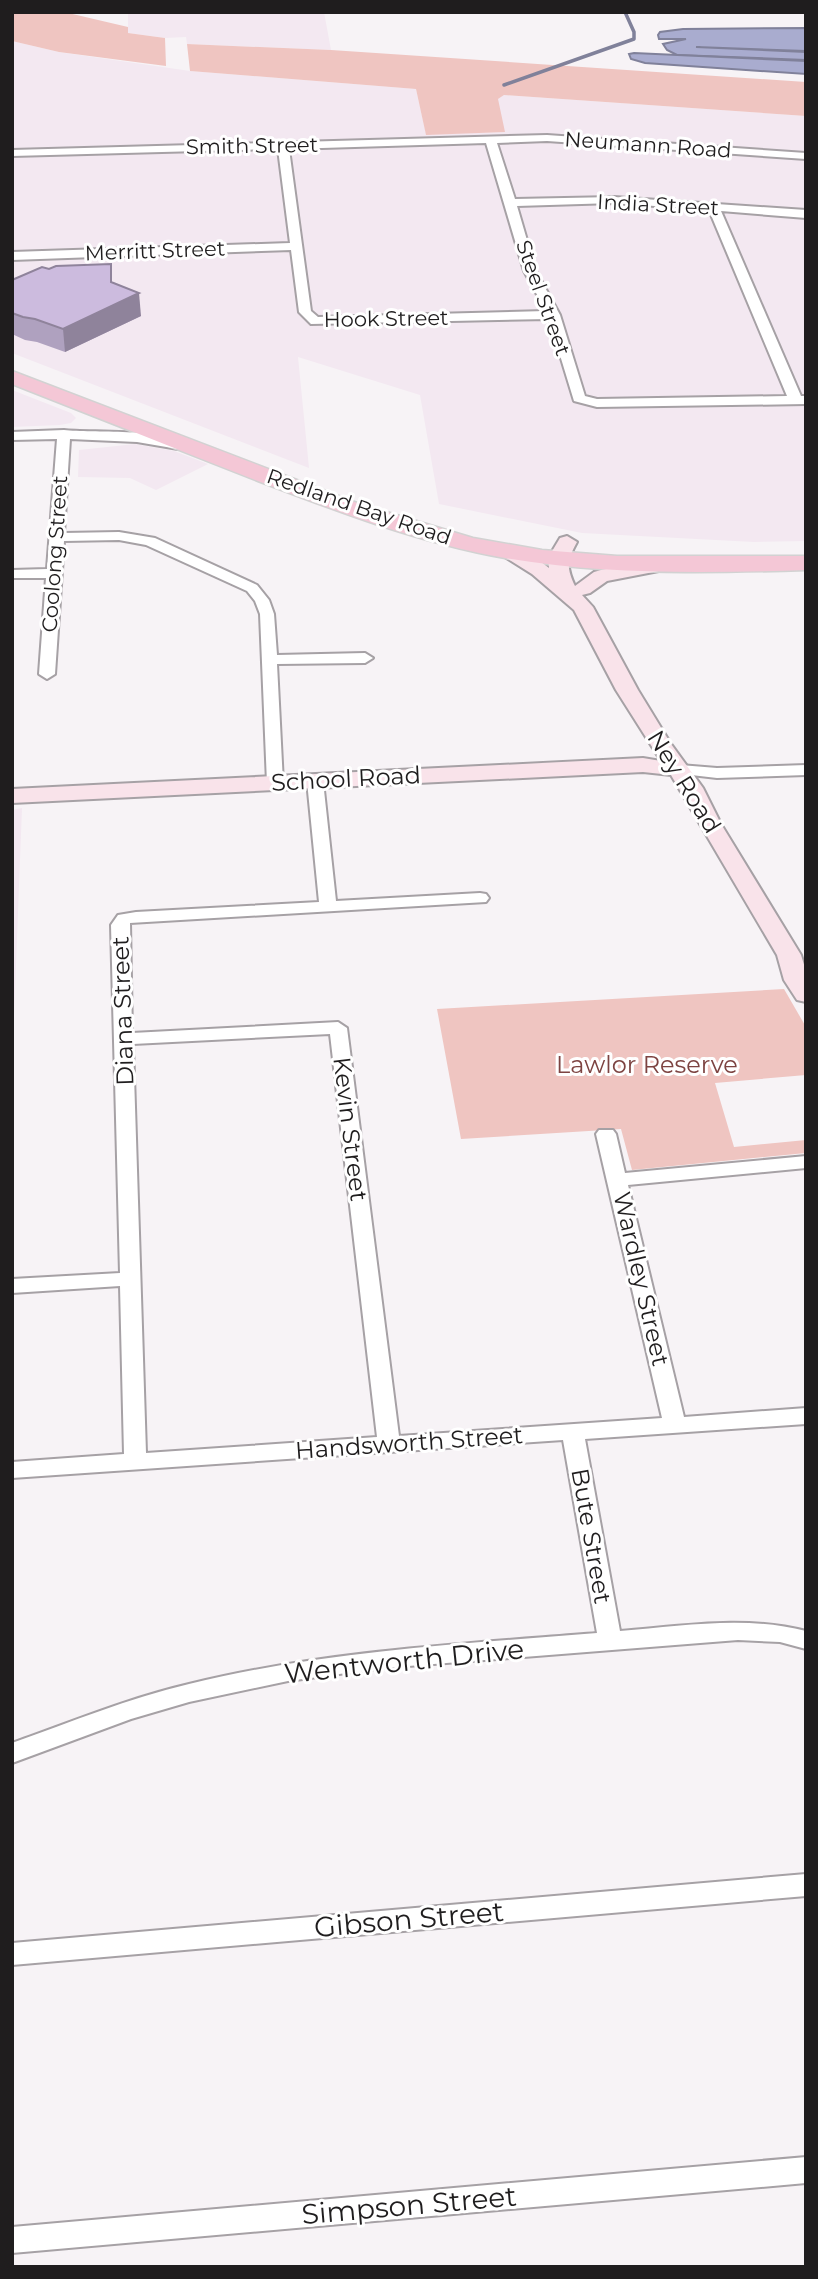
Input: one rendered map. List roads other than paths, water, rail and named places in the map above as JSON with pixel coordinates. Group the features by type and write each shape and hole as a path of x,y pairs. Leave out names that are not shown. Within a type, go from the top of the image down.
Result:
{"main road":[{"name":"Redland Bay Road","path":"12,361 143,420 197,449 409,528 507,551 806,552"},
{"name":"Redland Bay Road","path":"12,377 87,406 143,420 337,488 567,553 669,564 806,563"},
{"path":"507,551 529,560 544,576 578,596 601,576 669,564"},
{"name":"Ney Road","path":"567,553 560,575 578,596 627,690 661,746 680,770 797,961 796,981 806,995"},
{"name":"School Road","path":"12,796 643,765 680,770"}],"street":[{"name":"Neumann Road","path":"491,140 564,139 806,156"},
{"name":"Smith Street","path":"12,153 491,140"},
{"name":"Steel Street","path":"491,140 530,271 554,315 579,398 586,402 801,400"},
{"name":"Hook Street","path":"283,146 305,312 315,321 554,315"},
{"name":"India Street","path":"511,203 614,200 806,214"},
{"path":"714,208 801,400"},
{"name":"Merritt Street","path":"12,256 298,246"},
{"path":"64,434 92,423 93,415 87,406"},
{"path":"64,434 143,420"},
{"path":"89,435 124,431 143,420"},
{"name":"Coolong Street","path":"47,674 64,434"},
{"path":"12,436 89,435 163,441 197,449"},
{"path":"57,537 134,537 150,541 252,588 262,600 267,614 275,783"},
{"path":"12,574 53,573"},
{"path":"270,660 365,658"},
{"path":"680,770 717,773 806,770"},
{"path":"315,781 328,906"},
{"name":"Diana Street","path":"135,1461 120,925 124,919 480,898"},
{"name":"Kevin Street","path":"124,1039 338,1028 389,1443"},
{"name":"Wardley Street","path":"606,1134 675,1426"},
{"path":"618,1180 806,1162"},
{"path":"12,1286 130,1279"},
{"name":"Handsworth Street","path":"12,1470 806,1416"},
{"name":"Bute Street","path":"573,1433 610,1640"},
{"name":"Wentworth Drive","path":"12,1753 127,1711 189,1693 278,1674 383,1659 610,1640 761,1631 806,1640"},
{"name":"Gibson Street","path":"12,1954 806,1885"},
{"name":"Simpson Street","path":"12,2241 806,2170"}],"water":[{"path":"806,28 806,51 696,47 806,52 806,60 677,55 667,50 663,44 686,39 659,39 658,35 660,32 683,29"},
{"path":"629,54 806,61 806,74 645,63 631,59"}],"waterway":[{"path":"504,85 634,39 634,32 625,12"}],"park label":[{"name":"Lawlor Reserve","path":"647,1065"}]}
